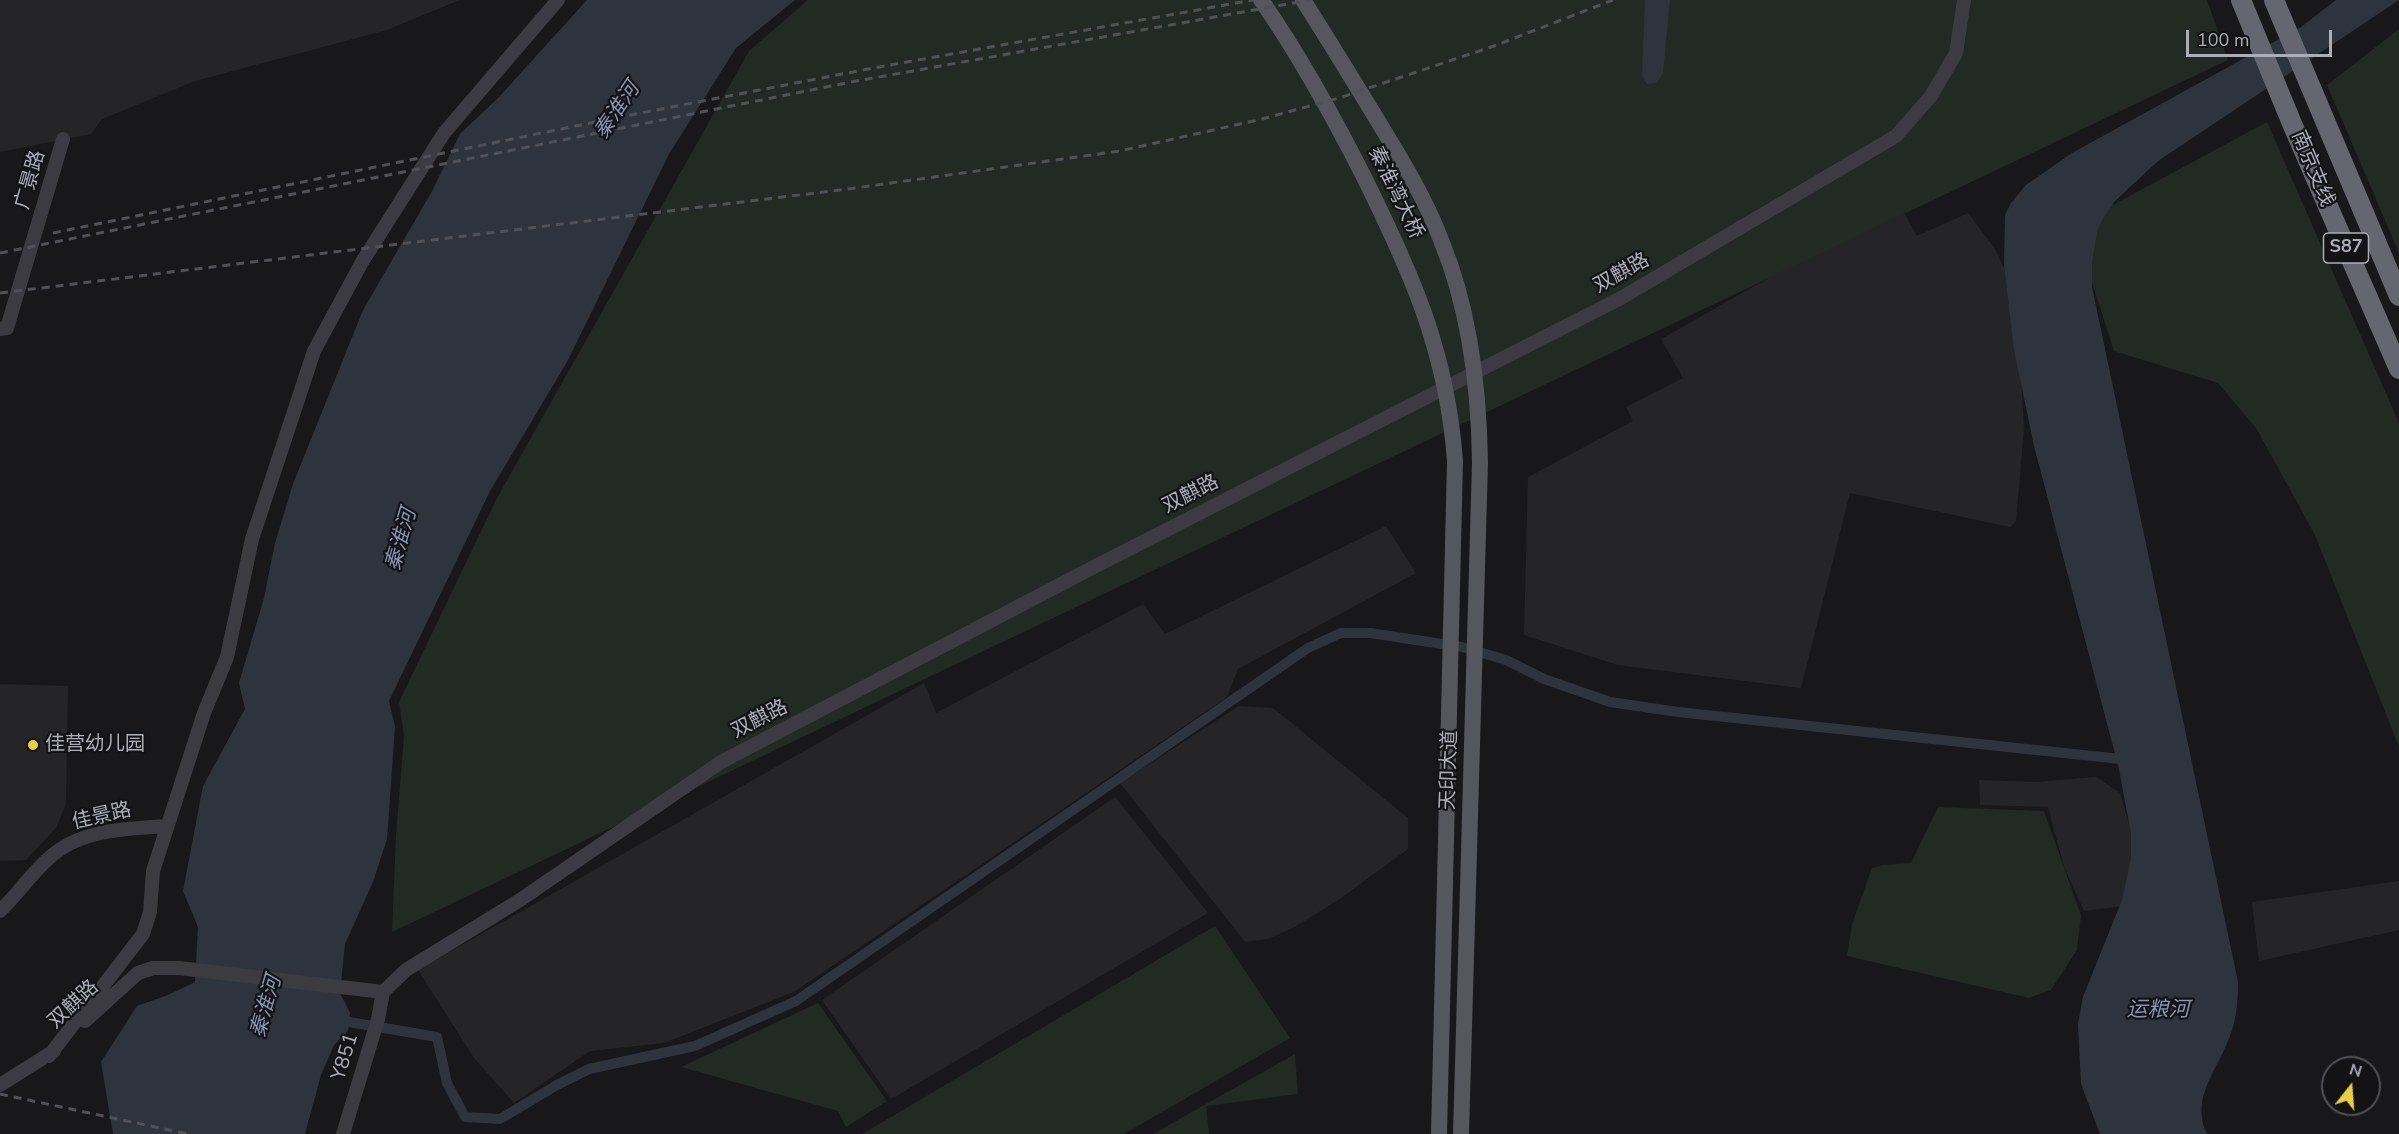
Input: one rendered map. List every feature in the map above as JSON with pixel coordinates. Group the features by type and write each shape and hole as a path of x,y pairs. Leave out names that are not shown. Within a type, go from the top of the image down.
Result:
{"highway":[{"name":"南京支线","path":"2241,0 2399,369"},
{"name":"南京支线","path":"2276,7 2399,296"}],"main road":[{"name":"秦淮湾大桥","path":"1261,0 1294,50 1336,122 1413,279 1436,348 1452,421"},
{"name":"秦淮湾大桥","path":"1303,0 1398,153 1442,241 1463,308 1479,407"},
{"name":"天印大道","path":"1461,1134 1480,462 1479,407"},
{"name":"天印大道","path":"1438,1134 1455,461 1452,421"}],"street":[{"path":"49,1056 143,934 150,912 153,872 204,713 226,657 252,539 314,351 362,262 444,133 558,0"},
{"name":"双麒路","path":"0,1086 49,1056 138,974 153,968 179,968 383,992 406,970 520,900 721,762 1110,559 1621,298 1896,136 1931,96 1956,54 1964,0"},
{"name":"广景路","path":"0,329 7,328 63,139"},
{"name":"佳景路","path":"0,911 48,858 77,838 126,829 167,826"},
{"name":"Y851","path":"343,1134 378,1019 383,992"},
{"path":"349,1115 350,1134"}],"shaded area":[{"path":"0,0 460,0 387,30 195,81 102,119 91,134 0,152"},
{"path":"808,0 2207,0 2228,60 392,932 396,835 404,736 399,702 497,498 749,51"},
{"path":"2399,29 2399,253 2327,85"},
{"path":"2267,122 2399,423 2399,747 2315,535 2256,428 2218,383 2114,351 2089,273 2098,213"},
{"path":"1889,186 1917,236 1968,213 1995,249 2017,294 2024,429 2016,521 2010,527 1850,493 1801,688 1618,665 1524,635 1528,477 1633,421 1626,407 1683,378 1661,339 1825,246"},
{"path":"1386,526 1416,573 1238,669 1227,697 794,992 664,1043 590,1051 514,1103 474,1058 418,970 924,683 936,713 1143,604 1165,634"},
{"name":"佳营幼儿园","path":"0,684 68,686 66,804 56,828 26,860 0,861"},
{"path":"1239,706 1273,708 1408,818 1408,849 1341,898 1295,927 1268,939 1245,942 1120,783"},
{"path":"2096,777 2120,793 2134,841 2124,906 2084,911 2064,867 2048,807 1980,805 1979,780 2036,782"},
{"path":"1115,797 1208,913 891,1099 822,1000"},
{"path":"1938,807 2044,811 2081,915 2077,950 2051,990 2029,998 1847,956 1852,924 1872,868 1911,863"},
{"path":"2399,881 2399,930 2259,961 2252,902"},
{"path":"1215,926 1290,1038 1124,1134 862,1134"},
{"path":"818,1003 887,1101 846,1127 838,1111 681,1067"},
{"path":"1295,1054 1298,1094 1206,1106 1209,1134 1153,1134"}],"water":[{"name":"秦淮河","path":"587,0 795,0 736,48 669,154 567,362 490,491 389,701 395,727 387,839 373,882 345,944 340,993 350,1013 348,1031 334,1045 321,1075 305,1134 113,1134 101,1062 137,1006 195,982 198,927 183,891 203,786 245,709 239,683 264,598 275,543 293,484 363,310 431,193 460,134 499,97"},
{"path":"1645,0 1670,0 1663,73 1657,83 1647,84 1642,75"},
{"name":"运粮河","path":"2336,0 2399,0 2158,161 2115,201 2097,232 2092,262 2092,287 2238,982 2237,1008 2233,1027 2204,1095 2202,1120 2207,1134 2100,1134 2081,1084 2078,1024 2083,997 2122,900 2131,859 2131,834 2119,769 2034,446 2014,350 2004,265 2005,215 2011,203 2026,185 2072,153 2301,27"}],"waterway":[{"path":"349,1022 437,1037 447,1083 465,1117 500,1119 589,1069 695,1046 796,1001 1308,648 1341,633 1370,633 1462,647 1506,660 1544,679 1610,702 1678,712 2130,760"}],"railway":[{"path":"53,233 610,119 868,69 1253,0"},
{"path":"0,253 851,82 1310,0"},
{"path":"0,293 848,189 1120,151 1262,119 1339,98 1494,46 1613,0"},
{"path":"0,1094 188,1134"}],"place":[{"name":"佳营幼儿园","path":"33,745"}]}
